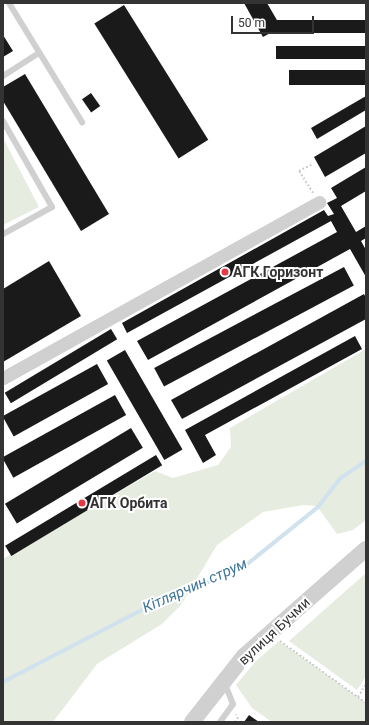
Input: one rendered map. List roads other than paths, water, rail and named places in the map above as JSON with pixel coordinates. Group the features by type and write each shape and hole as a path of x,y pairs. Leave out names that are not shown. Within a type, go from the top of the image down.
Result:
{"street":[{"path":"3,378 319,202"},
{"name":"вулиця Бучми","path":"192,722 244,656 366,549"}],"lane":[{"path":"9,3 82,122"},
{"path":"3,76 39,53"},
{"path":"3,121 52,207 3,234"},
{"path":"220,722 233,704 224,681"}],"waterway":[{"name":"Кітлярчин струм","path":"3,682 171,595 214,580 245,566 318,507 341,478 366,461"}],"place":[{"name":"АГК Горизонт","path":"225,272"},
{"name":"АГК Орбита","path":"82,503"}]}
